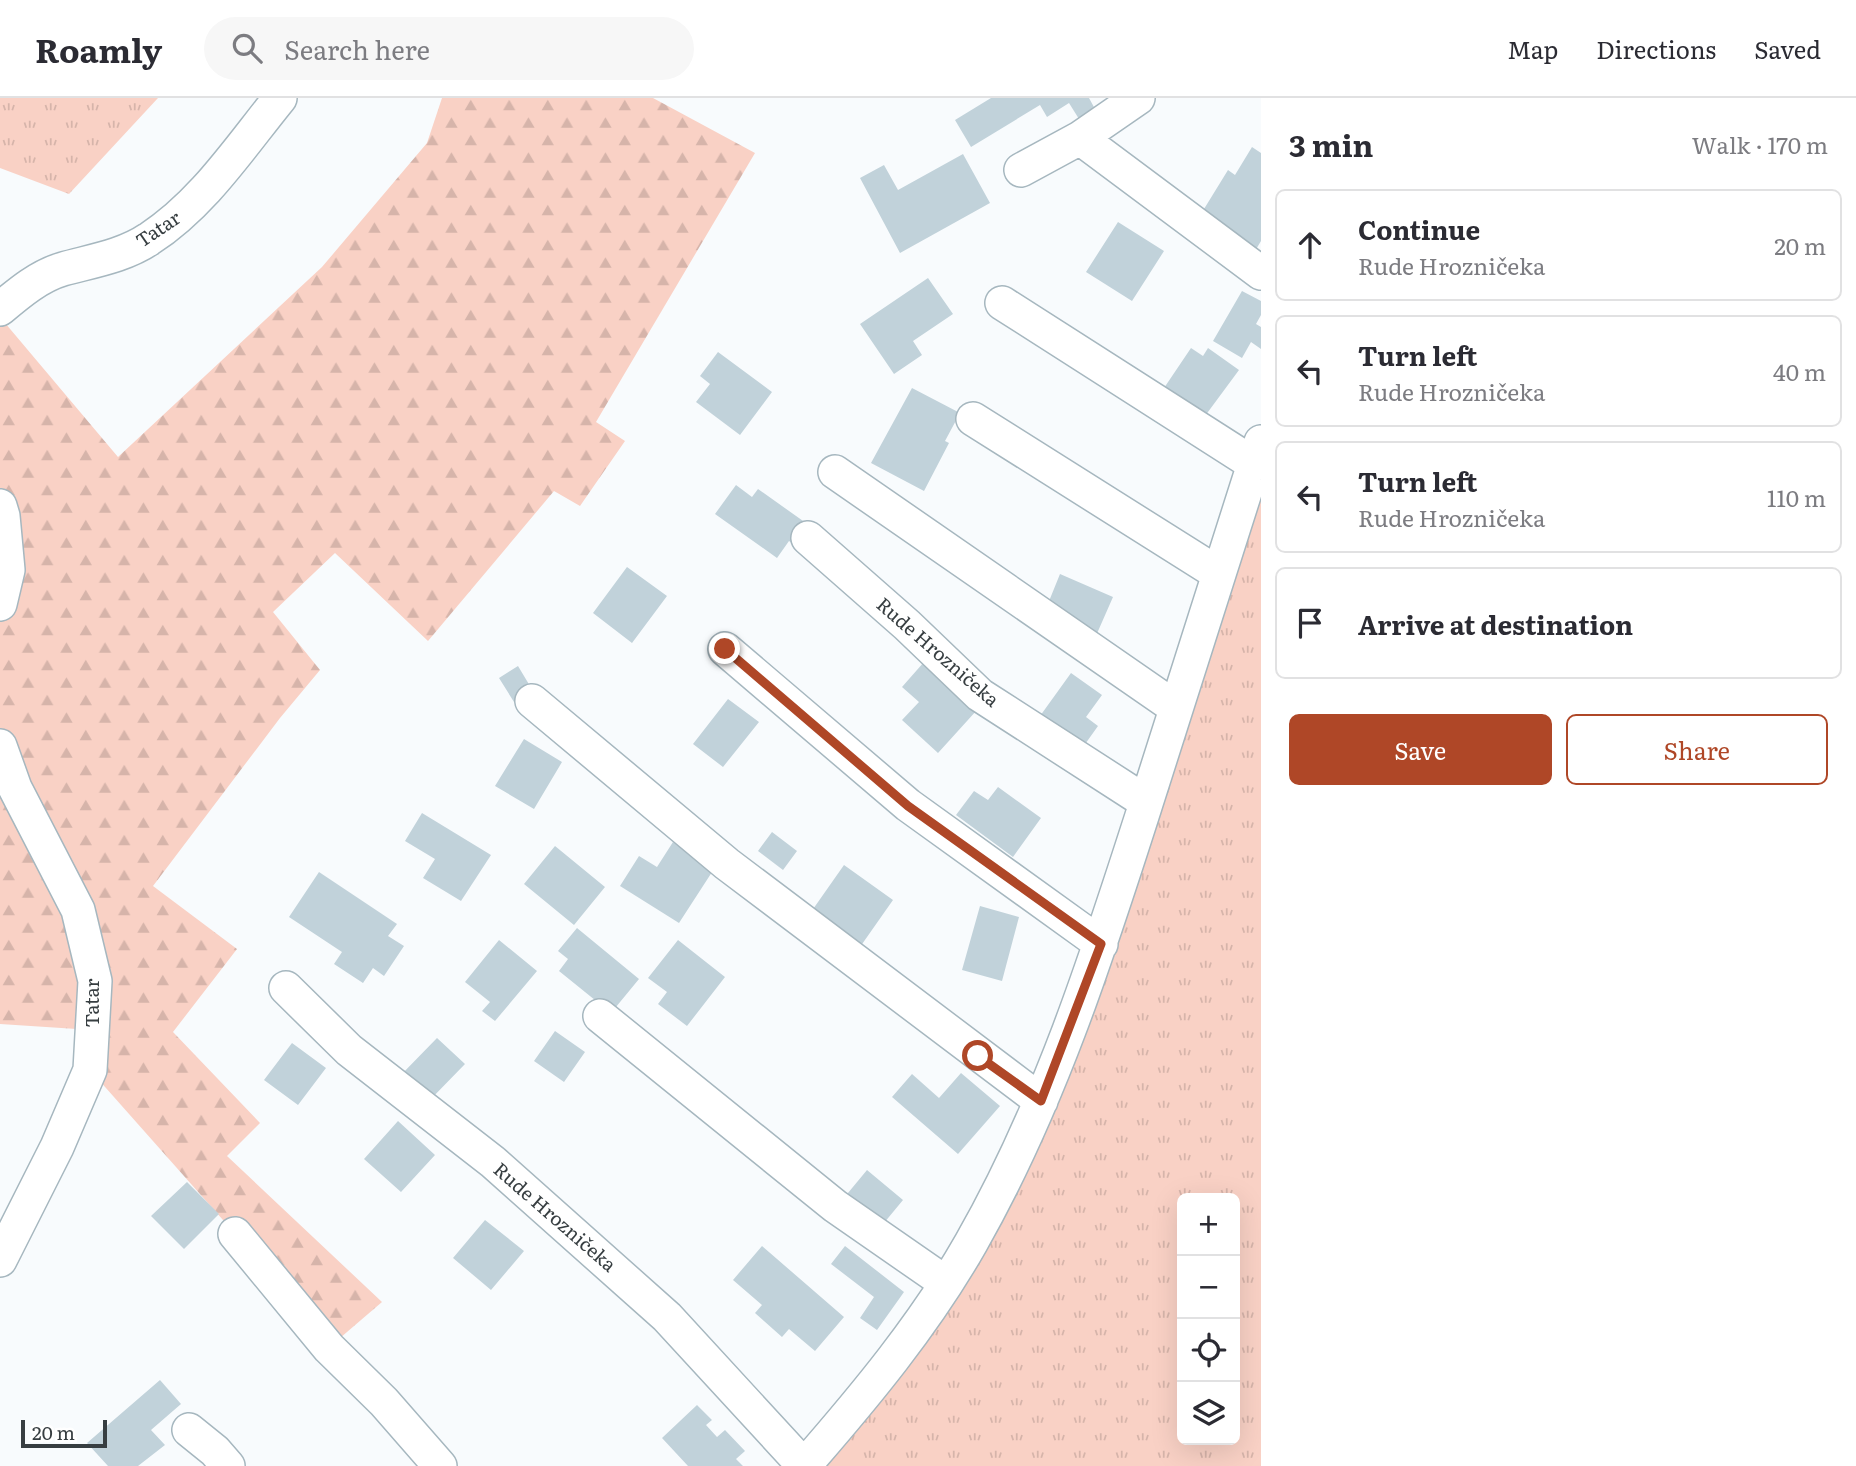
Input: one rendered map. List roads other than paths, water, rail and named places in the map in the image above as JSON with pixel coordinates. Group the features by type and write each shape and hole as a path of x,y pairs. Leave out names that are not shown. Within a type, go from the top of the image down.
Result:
{"street":[{"name":"Tatar","path":"0,309 27,287 61,270 97,262 147,241 186,211 207,190 281,98"},
{"path":"1021,170 1080,138 1138,98"},
{"path":"1080,138 1261,272"},
{"name":"Rude Hrozničeka","path":"286,988 349,1050 493,1163 667,1317 804,1466 859,1404 908,1340 946,1283 1002,1184 1041,1101 1101,944 1258,453 1002,303"},
{"path":"973,419 1219,575"},
{"path":"835,472 1176,708"},
{"path":"0,506 8,570 0,604"},
{"name":"Rude Hrozničeka","path":"808,538 907,625 980,695 1146,803"},
{"path":"725,649 908,806 1101,944"},
{"path":"532,701 727,864 1041,1101"},
{"name":"Tatar","path":"0,746 15,788 78,911 95,981 90,1070 57,1147 0,1260"},
{"path":"600,1016 835,1206 946,1283"},
{"path":"235,1234 329,1348 384,1402 440,1466"},
{"path":"189,1430 215,1451 228,1466"}]}
